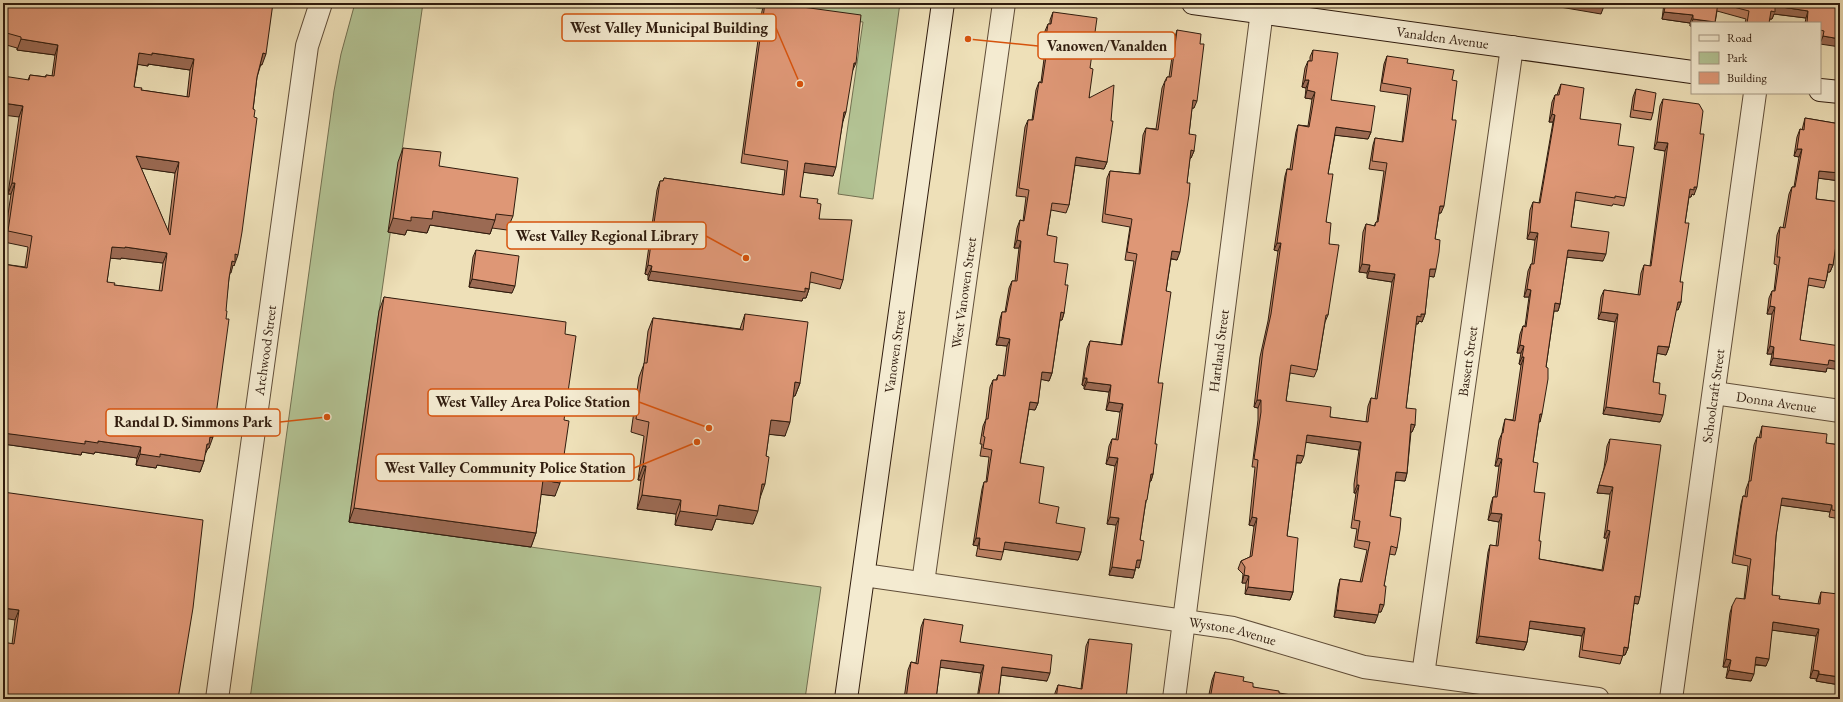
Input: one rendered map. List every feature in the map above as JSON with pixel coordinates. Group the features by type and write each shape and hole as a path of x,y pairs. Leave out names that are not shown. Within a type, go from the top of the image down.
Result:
{"street":[{"name":"Archwood Street","path":"217,699 307,46 321,3"},
{"name":"Vanowen Street","path":"846,699 943,3"},
{"name":"West Vanowen Street","path":"923,583 1004,3"},
{"name":"Vanalden Avenue","path":"1193,3 1263,8 1512,47 1691,72"},
{"name":"Hartland Street","path":"1174,699 1263,8"},
{"name":"Bassett Street","path":"1424,675 1512,47"},
{"path":"1821,90 1840,92"},
{"name":"Schoolcraft Street","path":"1671,699 1755,94"},
{"name":"Donna Avenue","path":"1714,393 1840,411"},
{"name":"Wystone Avenue","path":"864,575 1239,629 1364,667 1598,699"}],"green space":[{"path":"355,3 423,3 349,522 821,587 805,699 250,699 334,91 341,54"},
{"path":"757,3 900,3 873,199 838,194 863,22 756,8"}],"building":[{"path":"3,3 273,3 266,54 263,53 257,77 253,109 255,110 254,117 257,118 242,232 238,255 235,254 235,262 232,261 229,278 226,319 229,319 213,437 210,437 209,444 207,444 204,461 160,454 160,457 140,454 141,447 98,441 98,443 85,441 85,444 3,433 3,264 27,268 32,236 8,231 15,183 12,183 23,106 3,103 3,76 29,80 30,75 46,77 46,75 54,76 58,45 21,39 21,37 3,32","holes":["139,53 152,55 152,53 194,59 189,97 141,90 142,88 134,87","136,156 179,162 170,235","112,247 125,247 167,253 162,291 114,285 115,283 107,282"]},
{"path":"765,3 861,15 856,63 854,63 846,112 844,112 836,167 805,163 800,197 818,199 817,203 821,204 819,219 852,220 843,280 811,272 809,289 805,288 805,292 651,271 652,266 648,265 660,181 663,181 664,178 784,195 788,161 744,154"},
{"path":"1583,3 1604,3 1604,6"},
{"path":"1666,3 1718,3 1715,22 1693,19 1693,15 1664,12"},
{"path":"1718,3 1840,3 1840,39 1823,36 1824,31 1821,30 1821,22 1807,22 1808,11 1775,6 1775,12 1771,11 1769,22 1747,22 1749,11"},
{"path":"1053,12 1097,18 1090,68 1093,69 1089,98 1114,85 1111,121 1113,121 1107,162 1076,157 1069,205 1052,203 1047,235 1057,237 1054,262 1068,264 1065,285 1068,285 1064,313 1061,312 1052,373 1042,372 1038,403 1030,402 1020,463 1044,467 1039,503 1059,507 1056,523 1085,528 1081,552 1005,542 1003,552 979,549 980,538 976,538 984,482 987,482 992,450 983,448 985,437 983,436 986,419 988,419 993,380 997,380 998,375 1005,376 1010,339 999,337 1002,312 1006,312 1012,281 1017,281 1021,241 1017,240 1020,220 1024,221 1029,190 1019,188 1028,120 1033,120 1039,82 1042,83 1048,43 1045,43 1048,24 1051,24"},
{"path":"1177,30 1201,34 1200,44 1204,44 1197,101 1193,100 1189,134 1196,135 1194,151 1191,150 1187,183 1190,183 1189,195 1180,252 1172,251 1166,291 1171,292 1158,383 1163,383 1155,444 1157,444 1153,474 1151,474 1140,540 1144,541 1141,560 1137,560 1135,570 1112,567 1119,518 1110,517 1118,458 1109,457 1112,439 1118,440 1123,404 1109,402 1111,385 1087,382 1087,378 1084,378 1090,341 1122,345 1137,254 1127,252 1132,219 1105,214 1110,171 1140,174 1146,128 1158,130 1165,81 1167,77 1171,77"},
{"path":"1313,50 1338,53 1331,100 1375,106 1371,132 1336,127 1328,174 1333,174 1326,222 1331,223 1329,244 1339,245 1328,315 1326,315 1317,370 1291,365 1286,401 1331,407 1330,417 1368,422 1371,398 1377,399 1395,274 1369,271 1370,265 1362,264 1366,224 1375,226 1376,222 1378,222 1387,163 1372,161 1375,138 1403,142 1411,88 1382,83 1387,56 1408,59 1407,63 1454,70 1452,80 1457,81 1452,120 1456,120 1456,122 1444,206 1440,206 1435,239 1440,240 1439,252 1436,269 1430,269 1425,314 1421,314 1421,317 1417,316 1406,408 1416,409 1415,425 1411,424 1407,473 1396,472 1390,516 1401,518 1400,530 1397,548 1391,546 1384,586 1386,586 1384,605 1380,604 1378,615 1336,610 1340,579 1362,582 1370,542 1357,540 1360,521 1354,520 1359,485 1357,485 1357,477 1361,442 1307,435 1304,456 1297,455 1287,536 1298,538 1293,592 1248,587 1249,576 1244,575 1245,567 1241,561 1252,556 1257,518 1252,517 1258,460 1254,459 1261,412 1261,400 1257,400 1263,350 1271,314 1281,243 1277,243 1287,169 1292,170 1298,125 1309,127 1315,92 1307,90 1309,80 1305,80 1308,61 1312,61"},
{"path":"1561,84 1584,88 1580,119 1621,124 1618,145 1634,147 1626,198 1615,196 1615,198 1576,192 1571,227 1609,232 1606,254 1568,250 1560,304 1555,303 1546,367 1548,368 1548,379 1542,414 1540,414 1533,462 1538,463 1534,492 1545,493 1539,541 1541,541 1539,559 1603,571 1610,531 1607,530 1613,487 1599,485 1607,460 1610,439 1661,445 1640,597 1635,596 1628,648 1624,647 1623,656 1582,650 1585,628 1530,621 1527,642 1479,636 1490,545 1498,546 1502,514 1491,513 1493,497 1497,497 1502,459 1498,458 1502,433 1505,419 1515,421 1524,357 1522,357 1524,346 1520,345 1523,326 1526,327 1531,290 1527,289 1531,264 1534,264 1538,233 1530,232 1533,202 1540,203 1555,115 1552,114 1555,95 1559,95"},
{"path":"1636,89 1656,93 1653,113 1633,110"},
{"path":"1663,99 1699,104 1703,111 1700,134 1704,134 1697,187 1694,187 1694,190 1690,189 1685,223 1689,223 1680,282 1683,282 1681,302 1678,302 1669,347 1658,346 1653,382 1660,383 1659,394 1666,395 1663,415 1606,407 1618,314 1601,312 1604,290 1640,295 1644,265 1651,266 1668,143 1657,142"},
{"path":"1805,118 1840,124 1840,173 1819,171 1816,199 1840,202 1840,232 1838,232 1833,265 1829,264 1826,281 1809,278 1800,340 1840,346 1840,362 1829,360 1828,365 1773,358 1774,347 1770,346 1775,307 1770,306 1772,291 1775,291 1780,257 1777,257 1780,227 1785,228 1792,187 1795,187 1802,149 1797,149 1800,129 1804,130"},
{"path":"403,148 441,152 439,166 518,178 513,216 496,214 495,220 433,211 432,219 411,217 411,221 393,218"},
{"path":"476,250 519,256 515,286 472,279"},
{"path":"384,297 566,322 565,334 576,336 564,420 569,421 560,483 543,480 536,533 354,508"},
{"path":"745,314 808,322 800,383 795,382 790,422 771,420 766,456 769,457 765,484 762,484 758,511 719,505 717,516 680,511 681,500 642,495 646,466 643,466 649,422 636,419 644,363 647,363 653,318 743,330"},
{"path":"1762,426 1827,434 1826,443 1840,445 1840,511 1832,510 1832,505 1782,498 1776,536 1772,595 1780,596 1779,599 1820,604 1821,592 1838,594 1837,598 1840,598 1840,677 1819,674 1819,671 1813,670 1819,629 1773,622 1769,659 1756,657 1754,674 1729,670 1731,660 1726,659 1732,606 1736,598 1745,599 1751,559 1735,555 1738,529 1743,496 1747,497 1749,481 1751,481 1757,437 1761,438"},
{"path":"3,492 203,520 193,608 178,699 3,699 3,642 14,644 19,610 3,608"},
{"path":"924,619 963,625 960,642 1052,655 1050,673 1002,667 998,699 978,699 984,665 941,660 936,699 906,699 911,662 918,664"},
{"path":"1089,639 1132,644 1126,699 1056,699 1058,685 1082,689"},
{"path":"1215,672 1244,677 1243,681 1253,683 1253,687 1298,696 1298,699 1210,699"}],"place":[{"name":"Vanowen/Vanalden","path":"968,39"},
{"name":"West Valley Municipal Building","path":"800,84"},
{"name":"West Valley Regional Library","path":"746,258"},
{"name":"Randal D. Simmons Park","path":"327,417"},
{"name":"West Valley Area Police Station","path":"709,428"},
{"name":"West Valley Community Police Station","path":"697,442"}]}
